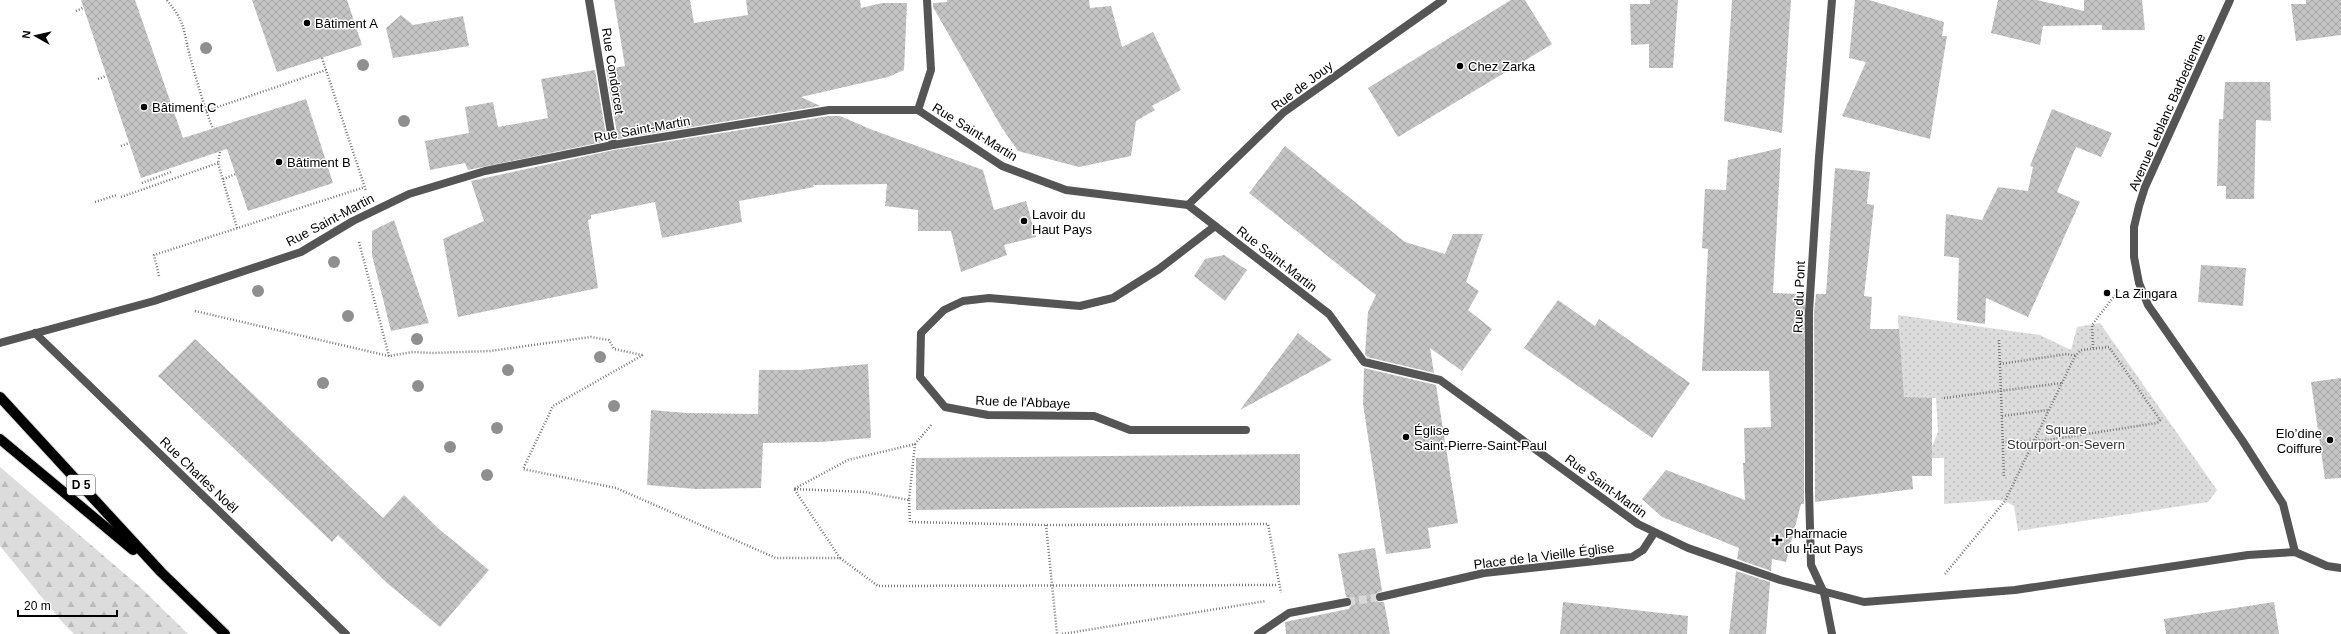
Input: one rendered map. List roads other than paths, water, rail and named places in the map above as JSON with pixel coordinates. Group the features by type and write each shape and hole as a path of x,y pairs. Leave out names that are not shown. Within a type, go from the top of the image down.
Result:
{"main road":[{"name":"D 5","path":"0,397 161,572 225,634"},
{"name":"D 5","path":"0,439 161,572"}],"street":[{"name":"Rue Condorcet","path":"589,0 613,146"},
{"path":"918,110 931,70 927,0"},
{"name":"Rue de Jouy","path":"1188,205 1284,112 1443,0"},
{"name":"Rue du Pont","path":"1832,0 1819,156 1809,312 1810,564 1824,592 1832,634"},
{"name":"Avenue Leblanc Barbedienne","path":"2230,0 2145,186 2134,227 2134,257 2139,283 2148,305 2242,440 2283,504 2295,552"},
{"name":"Rue Saint-Martin","path":"0,343 154,301 302,252 353,221 409,194 484,171 613,146 829,110 918,110 1002,166 1066,190 1188,205 1329,314 1364,362 1440,380 1627,516 1654,533 1688,548 1780,580 1864,602 2015,590 2248,555 2295,552"},
{"name":"Rue de l'Abbaye","path":"1215,226 1159,269 1113,298 1080,306 989,298 963,300 944,310 921,333 920,377 946,407 988,415 1094,416 1130,430 1246,430"},
{"name":"Rue Charles Noël","path":"35,333 346,634"},
{"name":"Place de la Vieille Église","path":"1380,597 1484,573 1632,558 1643,550 1654,533"},
{"path":"2295,552 2327,566 2341,568"},
{"path":"1258,634 1288,612 1347,602"}],"tunnel":[{"path":"1347,602 1380,597"}],"place":[{"name":"Bâtiment A","path":"307,23"},
{"name":"Chez Zarka","path":"1460,66"},
{"name":"Bâtiment C","path":"144,107"},
{"name":"Bâtiment B","path":"279,162"},
{"name":"Lavoir du Haut Pays","path":"1024,221"},
{"name":"La Zingara","path":"2107,293"},
{"name":"Église Saint-Pierre-Saint-Paul","path":"1406,437"},
{"name":"Elo’dine Coiffure","path":"2330,440"},
{"name":"Pharmacie du Haut Pays","path":"1777,540"}],"park label":[{"name":"Square Stourport-on-Severn","path":"2066,436"}]}
